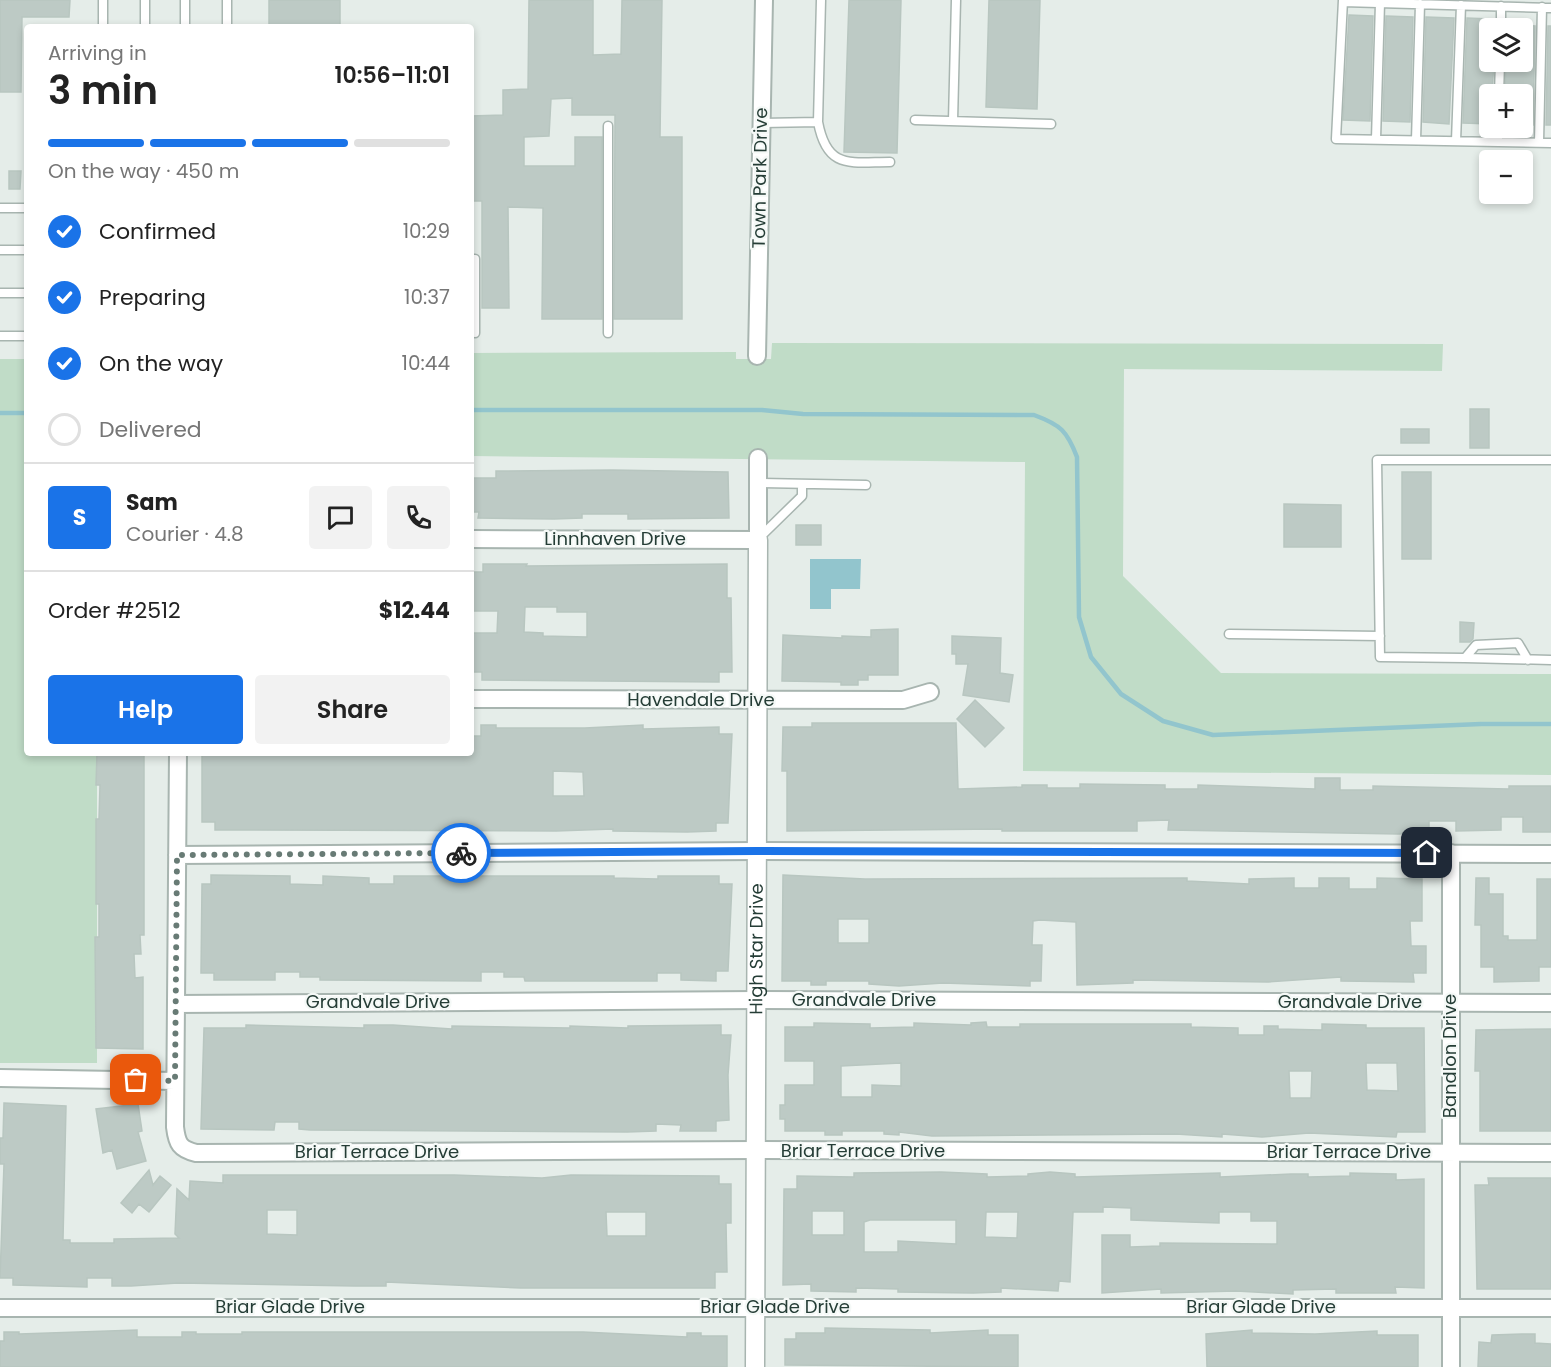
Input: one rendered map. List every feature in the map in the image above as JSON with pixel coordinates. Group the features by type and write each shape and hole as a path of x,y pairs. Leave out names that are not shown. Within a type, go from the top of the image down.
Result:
{"street":[{"name":"Town Park Drive","path":"757,356 764,0"},
{"name":"High Star Drive","path":"755,1367 758,458"},
{"name":"Linnhaven Drive","path":"474,539 758,540"},
{"name":"Havendale Drive","path":"474,699 903,699 930,692"},
{"path":"0,1078 175,1081 178,756"},
{"path":"177,855 756,851 1551,854"},
{"name":"Bandlon Drive","path":"1451,853 1449,1153 1451,1367"},
{"name":"Grandvale Drive","path":"176,1004 756,1000 1551,1003"},
{"name":"Briar Terrace Drive","path":"175,1081 175,1127 178,1145 183,1150 196,1153 756,1150 1551,1153"},
{"name":"Briar Glade Drive","path":"0,1308 1551,1308"}],"lane":[{"path":"103,0 103,24"},
{"path":"145,24 146,0"},
{"path":"185,0 185,24"},
{"path":"227,0 227,24"},
{"path":"821,0 818,122 822,142 830,155 842,162 890,162"},
{"path":"953,121 956,0"},
{"path":"1539,142 1549,7 1343,1 1340,8 1336,139 1551,143"},
{"path":"1374,2 1376,139"},
{"path":"1416,2 1416,140"},
{"path":"1456,141 1461,5"},
{"path":"1501,6 1501,18"},
{"path":"915,120 1051,124"},
{"path":"761,123 818,122"},
{"path":"608,333 609,126"},
{"path":"1497,138 1497,142"},
{"path":"0,208 24,208"},
{"path":"0,250 24,250"},
{"path":"474,259 475,333"},
{"path":"0,293 24,293"},
{"path":"0,336 24,336"},
{"path":"1551,460 1377,460 1380,657 1551,660"},
{"path":"758,483 866,485"},
{"path":"758,540 802,496 802,484"},
{"path":"1229,634 1380,636"},
{"path":"1465,658 1476,645 1518,643 1528,660"}],"green space":[{"path":"772,343 1443,344 1442,371 1124,369 1123,576 1221,673 1551,674 1551,775 1023,771 1025,462 474,456 474,353 736,352 736,359 771,359"},
{"path":"0,359 24,359 24,756 97,756 97,1063 0,1063"}],"water":[{"path":"810,559 861,559 860,589 831,589 831,609 810,609"}],"building":[{"path":"0,0 70,0 69,17 22,17 21,92 0,92"},
{"path":"269,0 340,0 340,24 269,24"},
{"path":"529,0 593,0 593,55 621,54 622,0 662,0 660,137 682,137 682,319 614,319 615,115 572,115 572,98 551,99 549,136 524,137 524,166 575,166 575,137 602,137 602,319 542,319 543,208 508,207 509,308 482,308 482,201 474,201 474,116 503,115 503,90 528,89"},
{"path":"849,0 901,0 897,153 844,152"},
{"path":"989,0 1040,0 1037,109 986,107"},
{"path":"1349,15 1373,16 1370,121 1343,120"},
{"path":"1386,16 1413,17 1410,122 1383,121"},
{"path":"1426,17 1454,18 1449,124 1423,122"},
{"path":"1467,18 1479,19 1479,72 1493,72 1493,84 1479,84 1479,124 1463,123"},
{"path":"1533,26 1535,26 1533,125 1533,84 1505,84 1506,72 1533,72"},
{"path":"1548,26 1551,26 1551,125 1546,125"},
{"path":"9,171 21,171 20,189 9,189"},
{"path":"1470,409 1489,409 1489,448 1470,448"},
{"path":"1401,429 1429,429 1429,443 1401,443"},
{"path":"496,471 728,472 729,518 628,519 628,514 582,514 582,518 478,518 479,512 474,512 474,478 496,478"},
{"path":"1402,472 1431,472 1431,559 1402,559"},
{"path":"1284,504 1341,505 1341,547 1284,547"},
{"path":"796,525 821,525 821,545 796,545"},
{"path":"483,564 527,564 526,566 727,564 727,598 731,598 732,672 719,672 719,682 482,680 482,672 474,672 474,633 497,633 498,611 474,611 474,572 483,572","holes":["525,607 557,607 557,612 587,612 587,637 543,636 543,633 524,632"]},
{"path":"1460,622 1474,623 1473,639 1470,642 1460,642"},
{"path":"898,629 898,675 868,675 868,680 858,680 858,685 841,685 841,682 782,681 783,635 871,637 871,630"},
{"path":"952,636 1001,638 1000,673 1013,675 1009,702 963,695 968,664 956,664 956,654 952,654"},
{"path":"975,700 1004,728 985,747 957,719"},
{"path":"812,723 956,723 958,789 1022,787 1022,785 1080,788 1080,784 1165,785 1165,789 1198,789 1198,785 1315,789 1315,778 1340,778 1340,790 1373,790 1373,786 1509,789 1509,786 1551,786 1551,832 1523,832 1523,817 1501,817 1501,830 1456,831 1456,821 1429,821 1429,832 1399,834 1168,830 1169,820 1137,821 1137,831 1002,831 1002,829 787,831 787,771 782,771 783,727 812,727"},
{"path":"481,725 496,725 496,728 585,728 643,725 643,729 719,727 719,734 732,734 728,823 716,823 716,831 687,832 613,831 613,829 556,831 215,830 215,822 202,822 202,756 474,756 474,736 481,736","holes":["553,771 583,772 584,796 553,796"]},
{"path":"97,756 144,756 144,935 140,935 141,954 134,954 135,978 143,977 143,1049 96,1048 95,937 99,937 99,904 96,904 96,819 99,819 100,785 96,785"},
{"path":"211,875 290,876 290,884 323,885 323,876 369,878 369,884 394,884 394,876 614,876 614,878 658,879 658,876 719,876 719,884 732,884 728,971 716,971 716,981 681,980 681,973 657,973 657,981 525,981 524,977 504,977 504,972 481,972 481,981 320,980 320,977 300,977 300,972 275,972 275,980 214,980 214,973 201,973 202,884 211,884"},
{"path":"783,875 865,879 1187,878 1187,881 1249,884 1249,879 1294,878 1294,888 1319,888 1319,878 1349,878 1349,889 1377,889 1377,878 1422,879 1422,921 1410,921 1411,946 1426,946 1426,973 1413,973 1414,982 1341,981 1341,977 1268,982 1133,980 1133,983 1077,985 1076,922 1040,920 1033,921 1032,945 1042,945 1041,981 1030,981 1030,986 943,983 899,986 869,984 869,981 826,981 826,985 811,985 811,981 782,981","holes":["838,919 869,919 869,943 838,943"]},
{"path":"1476,878 1489,878 1489,894 1503,894 1503,936 1508,936 1508,940 1537,940 1537,879 1551,879 1551,967 1539,967 1539,981 1494,982 1494,967 1481,967 1481,925 1475,925"},
{"path":"986,1022 987,1027 1020,1027 1020,1024 1191,1024 1191,1027 1238,1028 1238,1035 1264,1035 1264,1026 1278,1026 1278,1029 1322,1030 1322,1024 1366,1025 1366,1028 1424,1028 1425,1132 1397,1132 1396,1137 1309,1133 1262,1137 1222,1134 1222,1137 1176,1134 932,1136 899,1132 899,1135 884,1134 884,1131 842,1131 842,1135 825,1135 825,1131 785,1131 785,1119 780,1119 780,1105 785,1105 785,1085 814,1085 814,1061 785,1061 785,1027 814,1027 814,1023 870,1024 870,1028 914,1027 914,1023 971,1025 971,1023","holes":["901,1063 901,1086 872,1085 872,1097 841,1097 841,1066","1366,1063 1397,1063 1398,1091 1367,1090","1289,1071 1312,1071 1311,1098 1290,1098"]},
{"path":"246,1025 364,1028 364,1025 393,1025 452,1029 452,1026 628,1028 628,1026 721,1025 721,1035 731,1035 728,1075 729,1120 716,1121 716,1131 680,1131 681,1125 656,1124 656,1131 627,1132 310,1130 299,1129 299,1122 275,1122 274,1130 201,1129 204,1028 246,1028"},
{"path":"1551,1029 1551,1131 1480,1131 1480,1071 1475,1071 1476,1030"},
{"path":"4,1103 66,1106 63,1240 70,1240 70,1243 114,1243 114,1239 179,1238 175,1234 177,1189 189,1200 190,1181 223,1183 223,1175 454,1175 542,1178 571,1175 719,1176 719,1184 731,1184 731,1223 726,1223 727,1272 715,1272 715,1288 521,1288 386,1282 386,1286 178,1283 112,1286 112,1278 87,1278 87,1287 13,1285 13,1278 0,1278 4,1164 0,1164 0,1138 3,1138","holes":["267,1210 297,1210 297,1235 267,1234","606,1212 646,1212 646,1236 607,1236"]},
{"path":"138,1104 142,1131 138,1132 146,1161 117,1169 112,1150 103,1153 96,1109"},
{"path":"149,1170 153,1185 160,1176 171,1185 149,1212 139,1204 132,1213 121,1203"},
{"path":"941,1172 987,1174 987,1177 1028,1176 1028,1174 1050,1172 1075,1174 1075,1177 1220,1173 1220,1177 1308,1174 1308,1177 1350,1176 1350,1173 1396,1174 1396,1180 1424,1179 1424,1288 1395,1287 1396,1293 1336,1293 1336,1289 1293,1290 1293,1294 1236,1291 1161,1293 1161,1289 1102,1293 1102,1235 1130,1235 1130,1247 1160,1246 1160,1243 1277,1244 1277,1221 1251,1221 1251,1212 1219,1212 1219,1223 1188,1222 1131,1220 1131,1208 1103,1207 1103,1212 1073,1212 1070,1282 1059,1281 1058,1291 1001,1288 1001,1292 898,1292 898,1289 856,1288 856,1292 811,1291 811,1284 783,1285 784,1189 797,1189 797,1176 854,1177 854,1173","holes":["812,1211 844,1211 844,1235 812,1235","986,1212 1018,1212 1017,1238 985,1237","870,1220 956,1220 956,1244 898,1241 898,1252 864,1252 864,1222"]},
{"path":"1488,1178 1551,1178 1551,1289 1477,1289 1475,1185 1489,1185"},
{"path":"825,1328 930,1330 930,1333 988,1330 988,1335 1018,1335 1018,1367 785,1365 785,1339 796,1339 796,1333 825,1333"},
{"path":"137,1330 137,1337 182,1337 182,1332 242,1334 242,1332 583,1332 687,1337 687,1333 701,1333 701,1336 727,1336 727,1367 0,1367 0,1341 4,1341 4,1332 19,1332 19,1334"},
{"path":"1252,1330 1252,1333 1315,1334 1377,1331 1377,1335 1418,1335 1418,1367 1207,1367 1206,1334"},
{"path":"1535,1334 1535,1343 1551,1344 1551,1367 1478,1367 1479,1342 1491,1343 1492,1335"}],"waterway":[{"path":"474,410 762,410 803,414 1034,415 1051,422 1062,430 1077,457 1079,617 1091,657 1121,694 1163,721 1213,735 1481,724 1551,724"},
{"path":"0,413 24,413"}],"way so far":[{"path":"136,1080 175,1081 177,855 461,853"}],"route":[{"path":"461,853 756,851 1427,853"}]}
